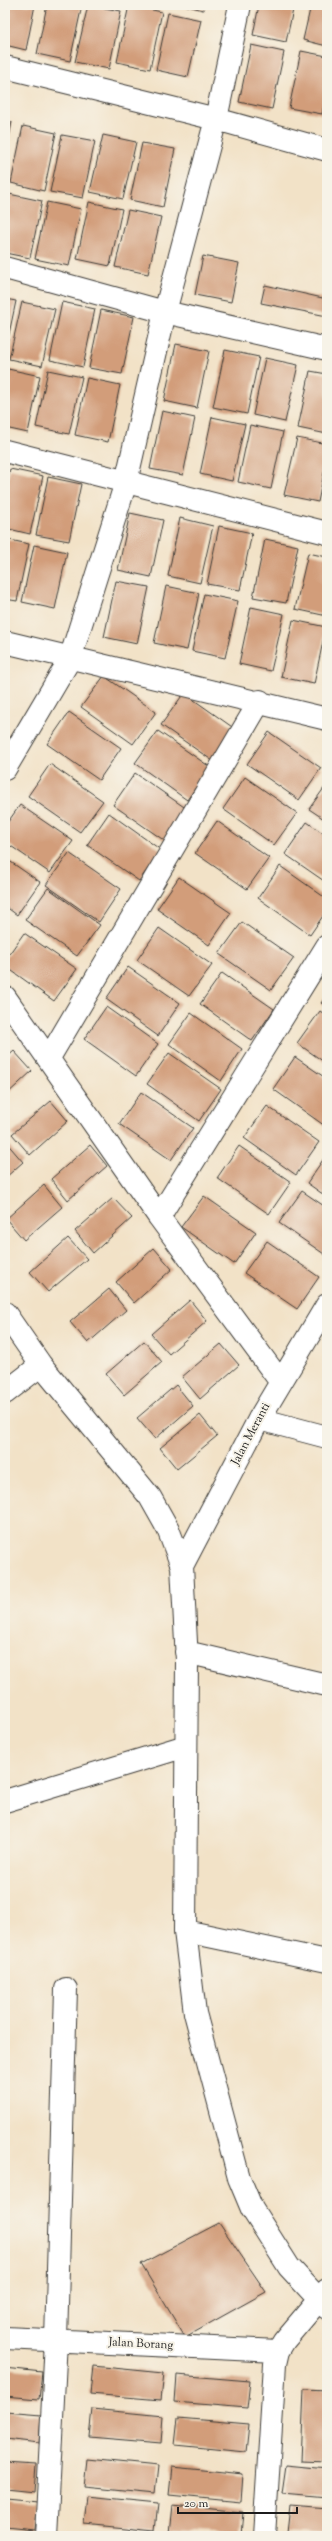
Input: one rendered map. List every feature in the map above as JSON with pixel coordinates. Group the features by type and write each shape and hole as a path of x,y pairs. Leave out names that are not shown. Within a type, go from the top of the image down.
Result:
{"street":[{"path":"5,769 70,659 126,482 165,312 216,119 240,5"},
{"path":"5,67 216,119 327,150"},
{"path":"5,268 165,312 327,349"},
{"path":"5,451 327,533"},
{"path":"5,642 70,659 260,702 327,719"},
{"path":"49,1058 260,702"},
{"path":"159,1217 327,946"},
{"path":"5,997 159,1217 280,1381"},
{"name":"Jalan Meranti","path":"182,1566 280,1381 327,1305"},
{"path":"5,1313 41,1365 150,1497 168,1529 182,1566 186,1652 185,1931 195,2013 239,2178 252,2209 289,2267 324,2299 278,2351 275,2364 264,2536"},
{"path":"5,1393 41,1365"},
{"path":"259,1419 327,1437"},
{"path":"186,1652 327,1685"},
{"path":"5,1801 186,1746"},
{"path":"185,1931 327,1961"},
{"path":"46,2536 56,2340 66,1988"},
{"name":"Jalan Borang","path":"5,2338 278,2351"}],"building":[{"path":"5,5 35,5 26,50 5,45"},
{"path":"47,5 82,5 70,61 37,54"},
{"path":"88,5 121,11 109,69 75,62"},
{"path":"129,5 162,12 150,69 117,62"},
{"path":"184,5 204,5 203,10"},
{"path":"259,5 294,5 286,42 253,35"},
{"path":"311,5 327,5 327,46 303,40"},
{"path":"168,13 201,20 188,77 156,70"},
{"path":"251,45 284,52 272,109 239,102"},
{"path":"301,51 327,56 327,90 322,114 289,108"},
{"path":"5,121 12,122 6,153 5,153"},
{"path":"23,126 56,133 44,191 11,183"},
{"path":"62,135 95,141 83,198 50,192"},
{"path":"103,135 136,142 123,199 90,192"},
{"path":"142,143 175,149 163,207 130,200"},
{"path":"9,194 42,201 30,258 5,253 5,212"},
{"path":"47,202 81,209 69,266 35,259"},
{"path":"89,202 122,209 110,266 77,259"},
{"path":"128,210 161,217 148,274 115,267"},
{"path":"203,256 239,263 231,302 195,295"},
{"path":"265,285 327,299 327,316 261,303"},
{"path":"5,299 16,301 6,348 5,348"},
{"path":"22,302 55,309 42,366 9,359"},
{"path":"62,302 95,309 83,367 50,360"},
{"path":"101,310 134,317 122,374 89,368"},
{"path":"176,344 209,351 197,408 164,401"},
{"path":"225,350 259,357 247,414 213,407"},
{"path":"265,358 298,365 285,422 253,415"},
{"path":"8,369 40,376 28,433 5,428 5,381"},
{"path":"48,370 82,377 69,434 36,427"},
{"path":"310,371 327,374 327,434 298,428"},
{"path":"87,378 120,385 108,442 75,435"},
{"path":"162,411 195,418 183,475 150,469"},
{"path":"212,417 245,424 232,481 200,474"},
{"path":"250,425 283,432 271,489 238,482"},
{"path":"297,438 327,444 327,458 318,502 284,495"},
{"path":"10,469 43,476 30,534 5,528 5,491"},
{"path":"48,477 81,484 69,541 36,535"},
{"path":"130,513 163,520 151,577 118,570"},
{"path":"180,518 213,526 200,583 168,576"},
{"path":"219,526 252,533 240,590 207,584"},
{"path":"5,539 29,544 17,601 5,599"},
{"path":"265,539 298,546 286,603 253,597"},
{"path":"34,545 67,552 55,609 22,602"},
{"path":"308,553 327,557 327,616 295,609"},
{"path":"116,581 149,587 137,644 104,637"},
{"path":"166,586 199,593 187,650 154,643"},
{"path":"204,594 238,601 225,658 192,651"},
{"path":"251,607 284,614 271,671 239,664"},
{"path":"293,620 326,627 314,684 281,677"},
{"path":"104,676 156,712 133,744 81,707"},
{"path":"184,693 235,729 213,761 161,725"},
{"path":"69,712 121,748 99,780 47,744"},
{"path":"158,731 210,767 187,800 135,763"},
{"path":"269,732 321,768 299,800 247,764"},
{"path":"50,764 103,801 80,832 28,796"},
{"path":"135,773 187,809 165,841 113,805"},
{"path":"245,777 297,813 274,845 223,809"},
{"path":"327,784 327,821 309,809"},
{"path":"20,805 73,841 50,873 5,842 5,826"},
{"path":"109,813 161,850 139,881 87,845"},
{"path":"217,821 269,858 247,889 195,853"},
{"path":"307,822 327,836 327,883 285,854"},
{"path":"69,853 121,889 99,922 46,885"},
{"path":"5,858 40,882 17,915 5,906"},
{"path":"280,866 327,899 327,910 310,935 258,898"},
{"path":"179,877 231,913 209,945 157,909"},
{"path":"48,888 100,925 77,956 25,920"},
{"path":"242,922 294,958 271,990 219,954"},
{"path":"159,928 212,965 189,996 137,960"},
{"path":"24,933 77,969 54,1001 5,966 5,960"},
{"path":"128,967 180,1003 158,1036 106,999"},
{"path":"222,973 274,1009 252,1041 200,1004"},
{"path":"327,995 327,1007 321,1003"},
{"path":"106,1007 158,1044 136,1076 84,1039"},
{"path":"320,1011 327,1016 327,1064 297,1043"},
{"path":"191,1013 242,1049 221,1081 169,1044"},
{"path":"14,1051 32,1071 5,1096 5,1059"},
{"path":"169,1053 221,1089 199,1121 147,1084"},
{"path":"295,1057 327,1079 327,1123 325,1126 273,1089"},
{"path":"141,1092 193,1128 171,1160 119,1124"},
{"path":"51,1101 68,1121 30,1155 12,1134"},
{"path":"267,1106 319,1142 296,1175 244,1138"},
{"path":"5,1141 23,1162 5,1178"},
{"path":"90,1145 107,1166 68,1200 51,1179"},
{"path":"239,1146 291,1182 269,1214 217,1178"},
{"path":"327,1154 327,1197 307,1183"},
{"path":"44,1185 62,1207 24,1240 6,1219"},
{"path":"302,1191 327,1208 327,1256 279,1223"},
{"path":"204,1196 256,1232 234,1264 181,1227"},
{"path":"113,1198 132,1218 93,1253 75,1231"},
{"path":"68,1238 87,1259 48,1292 30,1272"},
{"path":"267,1241 319,1277 297,1309 244,1273"},
{"path":"154,1248 172,1269 134,1303 116,1282"},
{"path":"109,1289 126,1310 88,1343 70,1322"},
{"path":"190,1300 207,1321 169,1354 151,1334"},
{"path":"144,1341 162,1362 124,1395 106,1374"},
{"path":"221,1344 239,1365 200,1399 182,1377"},
{"path":"176,1385 193,1406 155,1439 137,1418"},
{"path":"200,1415 217,1436 177,1469 160,1448"},
{"path":"219,2223 266,2292 185,2337 141,2264"},
{"path":"93,2366 164,2373 161,2400 90,2394"},
{"path":"5,2368 42,2372 39,2399 5,2396"},
{"path":"177,2375 250,2381 247,2408 175,2402"},
{"path":"304,2389 327,2390 327,2462 301,2461"},
{"path":"92,2409 163,2416 161,2443 89,2437"},
{"path":"5,2412 41,2415 39,2443 5,2439"},
{"path":"178,2418 249,2424 246,2452 175,2445"},
{"path":"87,2459 158,2466 155,2493 84,2486"},
{"path":"5,2462 36,2464 34,2492 5,2489"},
{"path":"286,2465 327,2469 327,2497 282,2493"},
{"path":"172,2467 243,2474 241,2502 169,2495"},
{"path":"87,2496 158,2503 155,2531 84,2524"},
{"path":"5,2499 37,2502 34,2530 5,2527"},
{"path":"172,2505 243,2512 241,2536 169,2533"},
{"path":"290,2506 327,2509 327,2536 287,2533"}]}
